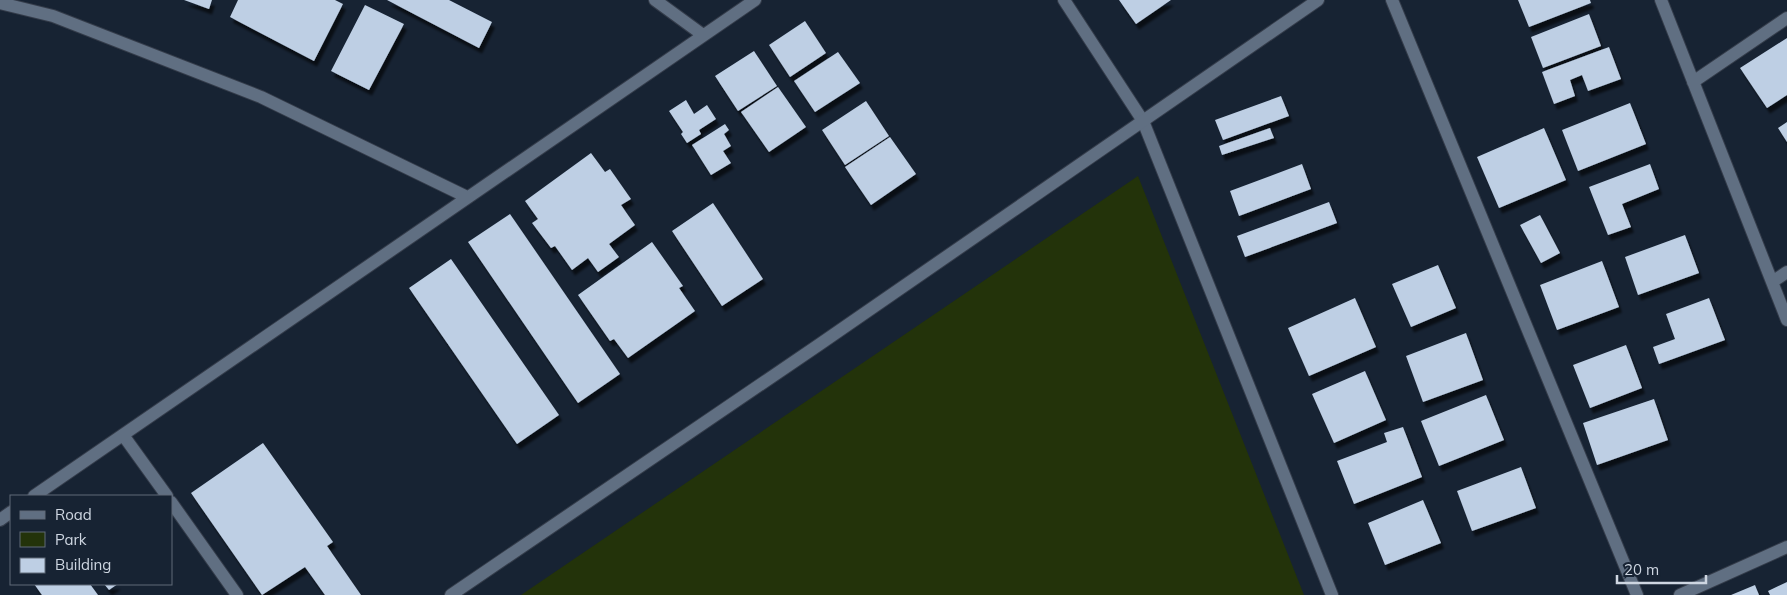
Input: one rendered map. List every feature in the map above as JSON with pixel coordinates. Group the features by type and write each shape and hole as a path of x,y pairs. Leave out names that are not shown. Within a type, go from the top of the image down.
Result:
{"street":[{"path":"655,0 703,35"},
{"path":"35,495 755,0"},
{"path":"1064,0 1143,121 1332,595"},
{"path":"451,595 820,344 1318,0"},
{"path":"1392,0 1637,595"},
{"path":"1661,0 1787,320"},
{"path":"0,3 53,16 261,97 467,197"},
{"path":"1693,82 1787,18"},
{"path":"1772,282 1787,272"},
{"path":"123,435 166,495"},
{"path":"172,503 237,595"},
{"path":"1680,595 1787,547"}],"green space":[{"path":"1138,176 1304,595 521,595"}],"building":[{"path":"184,0 212,0 209,9"},
{"path":"238,0 335,0 343,4 314,61 230,17"},
{"path":"387,0 449,0 492,22 479,48"},
{"path":"1119,0 1171,0 1136,24"},
{"path":"1518,0 1590,0 1591,3 1529,27"},
{"path":"365,5 404,24 369,90 331,71"},
{"path":"1589,14 1601,46 1543,68 1531,37"},
{"path":"805,21 826,53 790,77 769,45"},
{"path":"1787,38 1787,95 1767,108 1740,68"},
{"path":"1609,47 1621,79 1588,91 1582,75 1570,80 1575,96 1554,104 1542,72"},
{"path":"754,51 777,86 738,111 715,76"},
{"path":"838,52 860,83 815,112 794,81"},
{"path":"778,87 806,127 769,152 741,112"},
{"path":"1281,96 1289,116 1223,140 1215,120"},
{"path":"686,100 694,114 707,105 716,119 699,130 701,134 687,143 681,134 683,132 669,111"},
{"path":"866,101 889,136 845,165 822,130"},
{"path":"1630,103 1646,144 1578,171 1562,130"},
{"path":"1787,122 1787,142 1778,128"},
{"path":"725,124 729,130 724,134 731,146 723,151 731,163 711,175 692,145"},
{"path":"1270,128 1274,138 1222,155 1219,146"},
{"path":"1544,128 1566,180 1499,208 1477,157"},
{"path":"890,137 916,174 871,205 845,167"},
{"path":"591,153 605,172 610,169 631,199 621,205 635,225 609,244 619,257 598,272 588,258 572,270 555,246 551,248 532,223 538,219 525,201"},
{"path":"1302,164 1311,189 1239,216 1230,191"},
{"path":"1650,164 1659,189 1622,204 1631,227 1608,235 1589,187"},
{"path":"1329,202 1337,223 1245,257 1237,236"},
{"path":"713,203 763,279 722,306 672,231"},
{"path":"510,214 620,374 578,403 468,242"},
{"path":"1540,215 1560,253 1541,263 1520,225"},
{"path":"1685,235 1699,273 1638,295 1625,257"},
{"path":"652,242 683,286 679,288 695,311 628,358 614,339 610,341 578,295"},
{"path":"451,259 559,415 517,444 409,288"},
{"path":"1602,261 1619,307 1557,330 1540,285"},
{"path":"1438,265 1456,308 1411,327 1392,284"},
{"path":"1355,298 1376,347 1309,376 1288,328"},
{"path":"1709,298 1725,340 1659,364 1653,347 1675,339 1666,314"},
{"path":"1466,333 1483,380 1423,402 1406,356"},
{"path":"1626,345 1642,388 1590,408 1573,365"},
{"path":"1365,371 1386,420 1334,443 1312,394"},
{"path":"1486,395 1504,440 1439,466 1421,421"},
{"path":"1654,399 1668,440 1597,465 1583,423"},
{"path":"1403,427 1422,477 1354,504 1337,461 1387,442 1384,433"},
{"path":"263,443 333,542 327,546 361,595 325,595 305,567 262,595 191,493"},
{"path":"1521,467 1536,508 1472,531 1457,491"},
{"path":"1423,500 1441,543 1385,565 1368,523"},
{"path":"1787,582 1787,595 1770,595 1768,591"},
{"path":"35,585 91,585 98,595 42,595"},
{"path":"105,585 116,585 109,590"},
{"path":"1755,585 1759,595 1731,595"}]}
